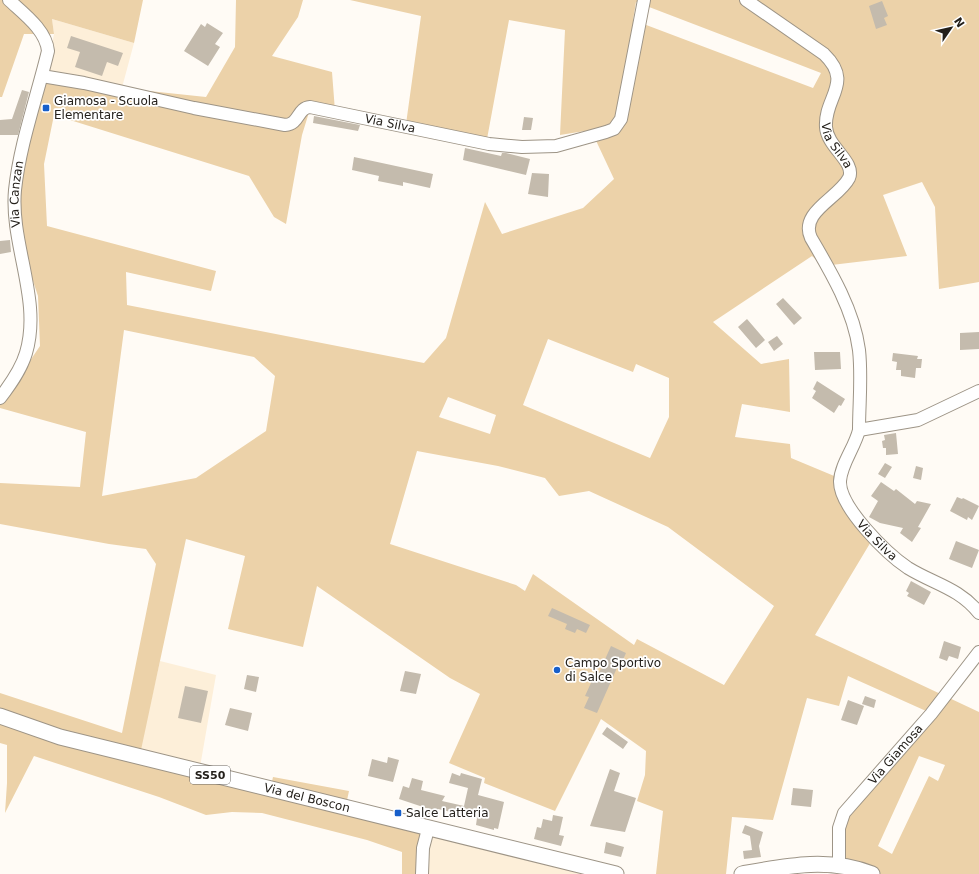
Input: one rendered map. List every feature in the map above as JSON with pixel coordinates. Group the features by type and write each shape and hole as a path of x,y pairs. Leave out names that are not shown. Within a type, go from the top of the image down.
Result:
{"main road":[{"name":"Via del Boscon","path":"0,716 60,737 428,829 616,874"},
{"path":"742,874 801,864 839,865 872,874"}],"street":[{"name":"Via Canzan","path":"0,398 22,364 28,344 29,302 17,238 14,204 22,147 48,51 47,42 43,34 9,0"},
{"name":"Via Silva","path":"42,76 84,83 194,108 285,125 296,121 304,109 310,107 490,144 522,147 556,146 614,129 621,119 644,0"},
{"name":"Via Silva","path":"746,0 824,54 831,61 838,76 838,84 827,118 826,132 830,141 849,165 850,173 846,181 815,214 808,224 808,228 811,238 842,297 858,343 860,376 859,430 840,479 842,494 848,507 859,522 898,560 914,571 960,594 979,613"},
{"path":"859,430 918,420 979,391"},
{"name":"Via Giamosa","path":"839,865 839,828 844,812 931,714 979,652"},
{"path":"422,874 423,848 428,829"}],"shaded area":[{"path":"0,0 143,0 134,43 52,19 54,34 24,34 2,97 0,97"},
{"path":"236,0 303,0 298,17 272,56 332,72 335,111 310,109 302,135 286,224 274,217 249,176 54,115 44,164 47,226 216,271 211,291 126,272 127,305 424,363 446,338 485,202 502,234 583,208 614,179 591,130 560,135 565,30 509,20 487,139 406,124 421,16 350,0 979,0 979,282 939,289 935,207 922,182 883,195 907,256 823,266 812,256 713,322 761,364 789,359 790,412 742,404 735,437 790,444 791,458 839,478 839,490 875,535 815,635 979,712 979,874 848,874 842,850 842,842 844,827 849,811 935,715 848,676 839,706 807,698 773,820 732,817 726,874 656,874 663,811 637,801 645,775 646,751 601,719 555,811 484,783 485,778 449,763 480,694 450,678 317,586 303,647 228,629 245,556 186,539 141,750 271,786 273,777 349,791 346,805 429,831 427,874 402,874 402,852 367,840 262,813 232,812 206,815 159,797 34,756 5,813 7,745 0,743 0,693 122,733 156,564 146,549 109,544 0,524 0,483 80,487 86,432 0,408 0,405 40,346 38,296 26,260 19,207 26,150 45,80 206,97 235,47","holes":["636,2 821,73 813,88 633,20","124,330 254,357 275,376 266,431 196,478 102,496","548,339 633,372 636,364 669,378 669,417 650,458 523,405","448,397 496,415 490,434 439,417","417,451 498,466 545,478 559,496 589,491 668,527 774,606 724,685 637,639 634,645 533,574 525,591 516,585 390,544","919,756 945,765 938,781 929,776 892,854 878,846"]},
{"path":"52,19 134,43 120,95 45,80 54,34"},
{"path":"160,661 216,675 200,767 140,750"},
{"path":"429,831 607,874 427,874"}],"building":[{"path":"882,1 888,16 884,18 887,25 876,29 869,6"},
{"path":"207,23 223,33 215,44 220,47 208,66 184,51 201,24 205,27"},
{"path":"71,36 123,53 118,66 107,62 102,76 75,67 80,52 67,48"},
{"path":"22,90 29,92 18,135 0,135 0,120 12,119"},
{"path":"314,116 360,125 358,131 313,123"},
{"path":"524,117 533,118 531,130 522,130"},
{"path":"465,148 501,156 502,153 506,153 530,159 526,175 463,160"},
{"path":"354,157 433,174 430,188 403,182 403,186 378,181 379,176 352,170"},
{"path":"532,173 549,174 548,197 528,194"},
{"path":"10,240 11,252 0,254 0,241"},
{"path":"783,298 802,318 794,325 776,304"},
{"path":"747,319 765,340 756,348 738,327"},
{"path":"979,332 979,349 960,350 960,333"},
{"path":"777,336 783,344 774,351 768,342"},
{"path":"814,352 840,352 841,369 815,370"},
{"path":"893,353 918,356 917,359 922,359 921,368 916,368 915,378 901,376 901,370 896,370 897,362 892,361"},
{"path":"817,381 845,399 834,413 812,398 816,391 813,389"},
{"path":"896,433 898,454 886,455 886,448 883,448 882,441 885,440 884,435"},
{"path":"885,463 892,467 885,478 878,474"},
{"path":"916,466 923,468 921,480 913,478"},
{"path":"881,482 894,491 896,489 915,504 917,501 931,504 918,527 921,528 912,542 900,533 903,528 880,523 869,517 878,501 871,496"},
{"path":"957,497 963,498 979,506 972,520 968,517 967,520 950,511"},
{"path":"956,541 979,550 972,568 949,559"},
{"path":"911,581 931,592 924,605 907,596 909,593 906,591"},
{"path":"552,608 590,625 586,633 577,629 575,633 565,629 567,624 548,616"},
{"path":"944,641 961,647 958,659 949,656 947,661 939,658"},
{"path":"611,646 626,653 622,662 620,661 597,713 584,708 589,697 585,696 595,674 598,675"},
{"path":"405,671 421,674 416,694 400,691"},
{"path":"247,675 259,677 256,692 244,689"},
{"path":"185,686 208,691 201,723 178,718"},
{"path":"865,696 876,700 874,708 862,704"},
{"path":"848,700 864,706 857,725 841,720"},
{"path":"230,708 252,713 248,731 225,725"},
{"path":"607,727 628,742 623,749 602,734"},
{"path":"388,757 399,760 393,782 368,776 372,759 387,763"},
{"path":"610,769 620,773 614,791 636,798 625,832 590,826"},
{"path":"452,773 460,776 461,773 482,779 478,795 504,802 498,829 494,828 494,830 476,825 477,818 438,809 435,817 428,815 429,809 399,799 403,786 409,788 412,778 423,781 421,790 445,796 442,801 464,806 468,788 449,783"},
{"path":"793,788 813,790 811,807 791,805"},
{"path":"553,815 563,817 559,835 564,836 561,846 534,839 537,827 541,828 543,819 552,821"},
{"path":"745,825 763,832 759,846 761,857 744,859 743,851 752,850 750,836 742,833"},
{"path":"606,842 624,847 621,857 604,853"}],"place":[{"name":"Giamosa - Scuola Elementare","path":"46,108"},
{"name":"Campo Sportivo di Salce","path":"557,670"},
{"name":"Salce Latteria","path":"398,813"}]}
